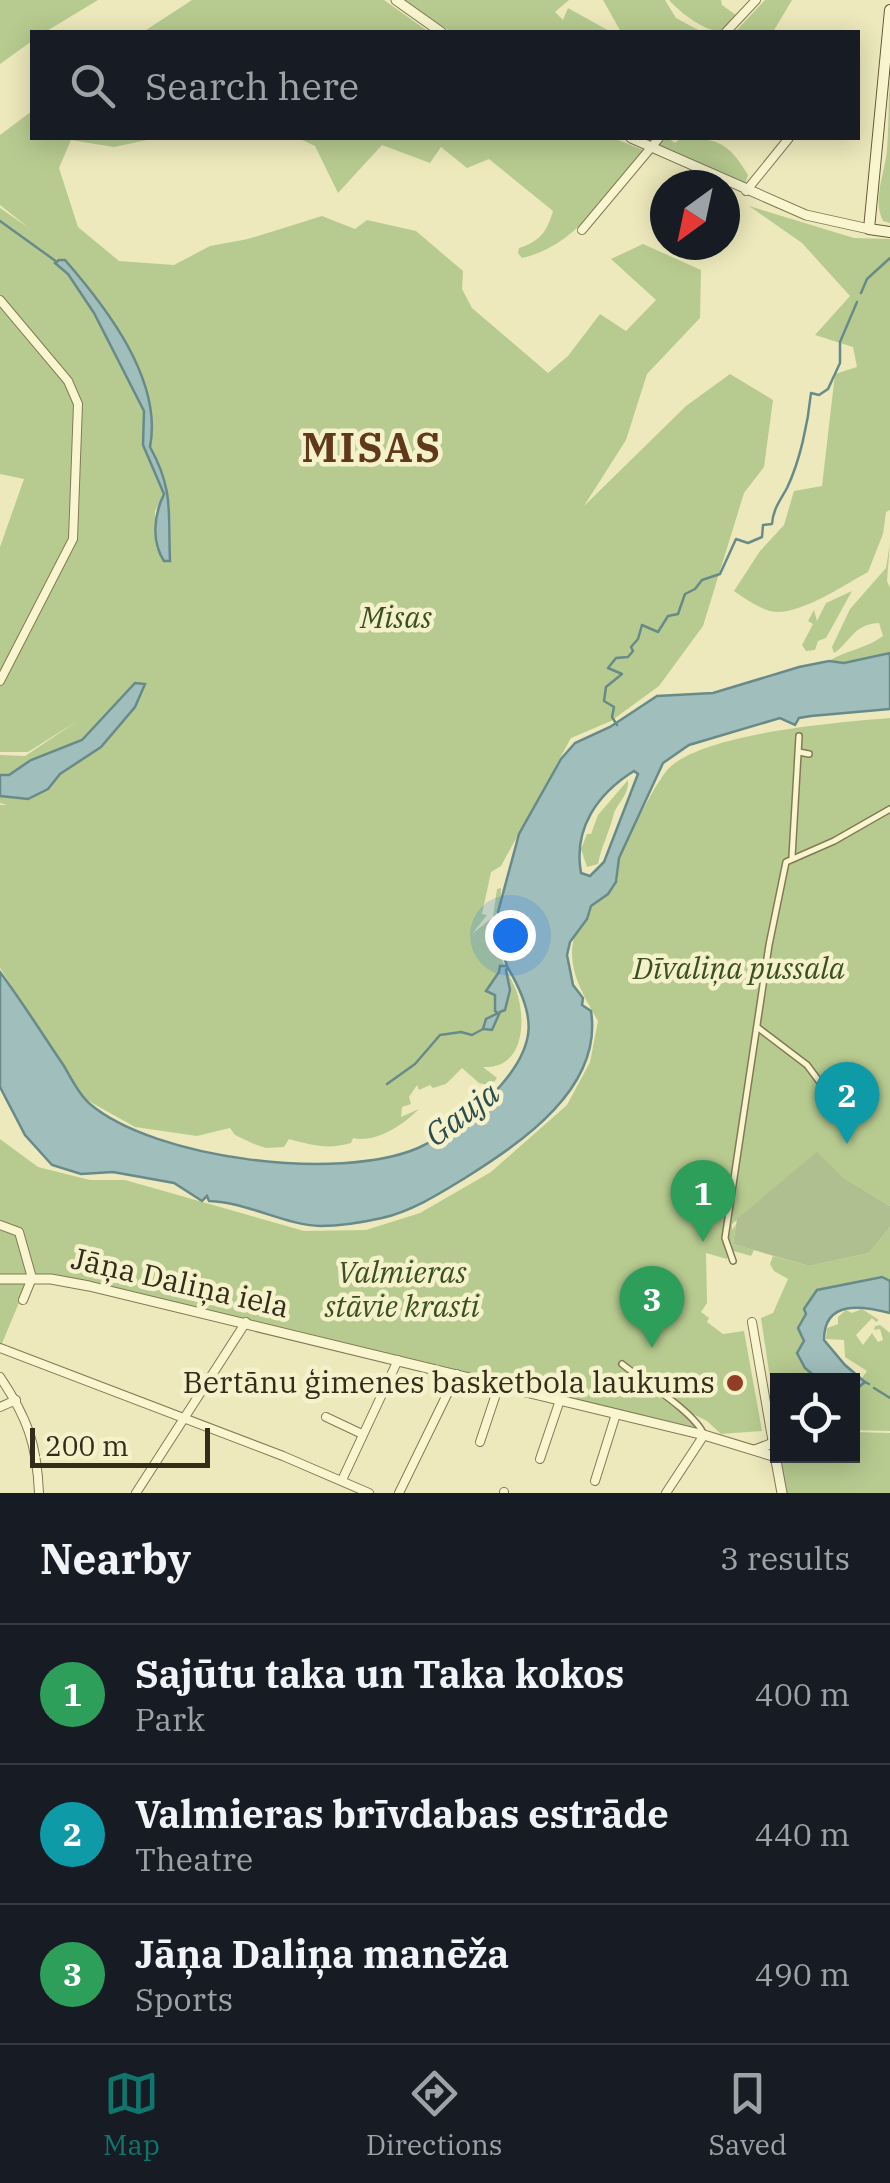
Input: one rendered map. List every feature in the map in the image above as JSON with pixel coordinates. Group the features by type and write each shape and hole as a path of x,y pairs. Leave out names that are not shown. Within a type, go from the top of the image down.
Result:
{"main road":[{"path":"890,10 869,229 890,232"}],"street":[{"path":"396,0 438,30"},
{"path":"728,30 756,0"},
{"path":"634,140 806,216 869,229"},
{"path":"582,230 657,140"},
{"path":"746,191 787,140"},
{"path":"0,300 68,381 78,404 73,539 0,681"},
{"path":"792,857 799,736"},
{"path":"799,752 809,754"},
{"path":"732,1261 725,1238 772,927 786,862 890,810"},
{"path":"757,1027 806,1064 841,1112 836,1116 825,1112 826,1092"},
{"path":"756,1036 774,1040"},
{"path":"0,1225 19,1232 32,1278 23,1300"},
{"name":"Jāņa Daliņa iela","path":"0,1278 89,1286 704,1435 770,1454"},
{"path":"139,1492 246,1322"},
{"path":"752,1322 770,1427"},
{"path":"1,1350 368,1493"},
{"path":"342,1480 398,1360"},
{"path":"622,1364 702,1428 704,1435 666,1493"},
{"path":"399,1493 457,1374"},
{"path":"0,1377 16,1400 33,1443 38,1493"},
{"path":"480,1442 500,1385"},
{"path":"0,1407 16,1400"},
{"path":"540,1458 560,1400"},
{"path":"595,1481 616,1414"},
{"path":"326,1417 362,1434"},
{"path":"755,1450 770,1445"},
{"path":"776,1463 782,1493"}],"green space":[{"path":"0,0 98,0 48,30 30,30 30,42 0,64"},
{"path":"192,0 384,0 426,30 146,30"},
{"path":"403,0 569,0 555,12 563,20 568,8 607,30 573,30 448,30"},
{"path":"603,0 665,0 676,18 698,30 620,30"},
{"path":"669,0 721,0 736,15 725,30 713,30"},
{"path":"765,0 792,0 774,30 737,30"},
{"path":"890,77 890,223 883,221 879,204 887,150"},
{"name":"Misas","path":"30,112 30,140 71,140 59,168 78,227 119,261 174,265 210,246 248,239 322,216 355,229 367,220 416,231 463,271 462,289 472,308 548,373 568,356 600,314 626,331 656,300 611,259 643,244 650,247 650,260 679,260 701,270 700,318 647,374 626,440 584,506 686,406 730,374 773,400 764,467 744,493 703,626 659,686 611,721 571,738 501,866 491,872 482,914 487,915 472,934 493,917 497,889 501,888 500,952 518,996 521,1032 506,1061 483,1067 497,1078 491,1086 479,1083 462,1068 446,1084 419,1090 417,1085 409,1097 411,1104 402,1107 401,1117 419,1109 405,1121 380,1136 353,1138 351,1143 335,1146 289,1139 284,1147 266,1148 235,1135 230,1128 197,1136 135,1127 85,1099 0,968 0,805 7,805 0,803 0,796 28,799 48,789 60,774 101,747 135,706 145,685 135,683 82,740 9,775 0,775 0,755 25,756 79,720 28,752 0,752 0,547 24,479 0,474 0,208 29,228 0,205 0,135","holes":["65,260 128,346 148,396 150,446 169,502 170,561 156,548 155,511 165,494 143,445 144,412 94,313 68,274 56,264"]},
{"name":"Misas","path":"71,140 147,140 114,147"},
{"path":"302,140 618,140 643,150 576,229 542,251 522,258 519,248 542,234 553,211 489,159 467,168 441,147 430,163 382,145 338,193 315,146"},
{"path":"646,140 713,141 728,149 748,175 745,184 740,182 740,170 713,170"},
{"path":"749,206 854,238 890,239 890,510 886,512 883,534 868,572 820,599 781,612 760,607 734,591 760,551 784,525 794,491 822,486 835,374 857,367 853,347 815,335 850,296 802,243"},
{"path":"890,543 890,653 844,663 829,661 883,636 879,623 870,624 834,653 832,647 850,609 886,568"},
{"path":"852,591 826,638 818,641 815,650 806,651 802,645 813,624 808,621 814,610 817,621 826,603"},
{"path":"890,718 890,1206 844,1178 817,1153 732,1224 732,1230 736,1224 733,1244 754,1250 751,1256 730,1250 727,1259 706,1253 707,1303 701,1312 723,1334 744,1331 762,1431 721,1434 689,1412 685,1416 697,1426 695,1429 573,1400 571,1394 561,1397 510,1385 506,1378 498,1382 89,1286 29,1279 0,1348 0,1139 38,1167 90,1180 125,1180 304,1231 366,1230 420,1213 491,1172 567,1105 590,1062 598,1021 577,980 572,953 574,939 589,910 616,884 625,846 669,768 686,756 741,738 807,726"},
{"path":"628,780 598,864 587,867 581,849 587,834 591,834 598,815"},
{"path":"817,1152 844,1178 890,1206 890,1227 869,1253 809,1266 733,1244 737,1219"},
{"path":"890,1227 890,1281 879,1278 855,1283 808,1312 801,1321 805,1368 811,1373 770,1373 770,1378 761,1318 773,1313 788,1279 774,1271 770,1264 773,1256 809,1266 869,1253"},
{"path":"862,1309 879,1320 872,1318 856,1335 863,1345 872,1333 878,1342 883,1340 875,1326 880,1325 890,1333 890,1431 860,1430 860,1386 867,1371 845,1357 844,1340 826,1339 827,1328 838,1324 838,1317 846,1310 852,1313"},
{"path":"860,1432 890,1433 890,1493 785,1493 779,1463 860,1463"}],"water":[{"path":"65,260 97,300 140,371 152,422 150,447 166,489 170,561 164,561 157,545 156,519 164,494 143,445 144,411 94,313 68,274 55,263"},
{"path":"890,653 890,709 799,718 795,725 780,718 689,745 663,763 619,858 616,882 608,894 591,906 587,919 570,942 567,955 573,985 583,998 582,1005 591,1011 591,1039 584,1065 554,1110 533,1130 435,1196 382,1218 307,1225 209,1201 207,1196 202,1201 174,1183 113,1172 81,1174 52,1165 25,1135 0,1087 0,972 86,1100 120,1123 158,1139 202,1151 297,1164 384,1158 441,1136 493,1094 514,1069 527,1041 524,1000 508,968 510,990 505,1010 500,1012 492,1030 483,1029 486,1019 498,1013 495,995 486,991 500,966 507,966 498,912 519,834 561,759 575,743 610,727 657,696 713,693 799,667 829,661 844,663","holes":["634,771 638,774 604,862 590,876 581,873 581,842 591,814 609,790"]},
{"path":"135,683 145,684 135,707 101,747 60,774 48,789 28,799 0,796 0,775 9,775 31,760 82,740"},
{"path":"882,1277 890,1281 890,1313 847,1308 831,1318 826,1327 824,1340 854,1373 811,1373 797,1353 804,1341 798,1328 806,1314 804,1309 817,1290"}],"waterway":[{"path":"0,221 57,262"},
{"path":"861,293 867,279 890,258"},
{"path":"617,725 612,717 614,707 604,701 606,687 622,674 608,668 616,658 628,657 633,651 631,647 642,625 658,632 668,616 678,614 685,594 702,580 720,574 736,539 748,543 762,537 763,525 772,524 800,454 811,393 819,395 828,389 840,363 840,342 857,302"},
{"path":"387,1084 415,1064 440,1035 472,1035 483,1029"},
{"path":"865,1382 869,1384"},
{"path":"874,1388 890,1398"}],"place":[{"name":"Valmieras brīvdabas estrāde","path":"847,1144"},
{"name":"Sajūtu taka un Taka kokos","path":"703,1242"},
{"name":"Jāņa Daliņa manēža","path":"652,1348"},
{"name":"Bertānu ģimenes basketbola laukums","path":"735,1383"}],"district":[{"name":"MISAS","path":"372,448"}],"park label":[{"name":"Dīvaliņa pussala","path":"739,969"},
{"name":"Valmieras stāvie krasti","path":"402,1290"}],"water label":[{"name":"Gauja","path":"462,1114"}]}
